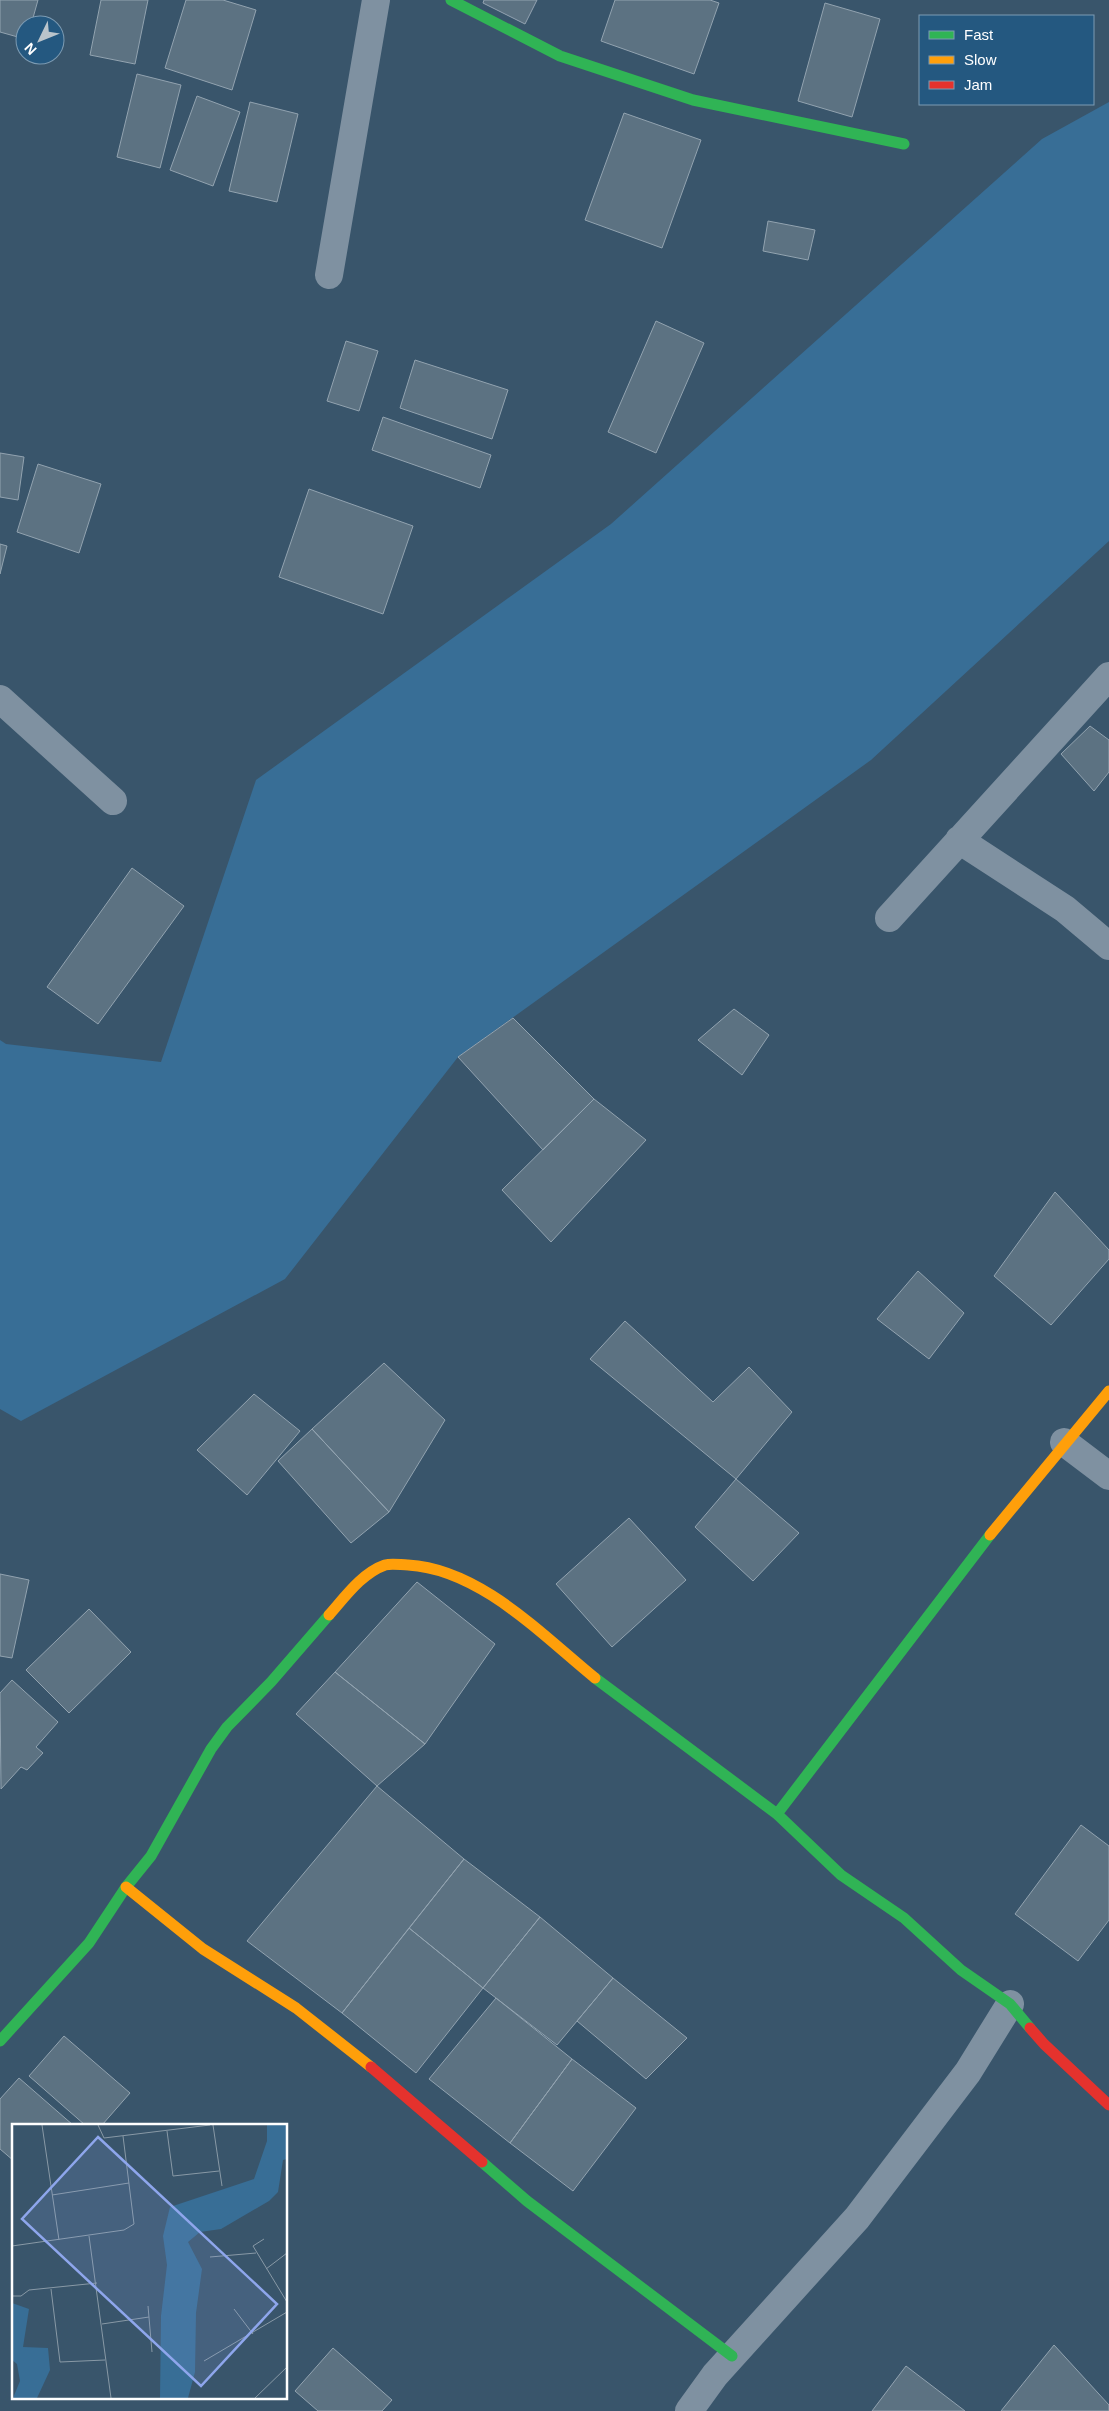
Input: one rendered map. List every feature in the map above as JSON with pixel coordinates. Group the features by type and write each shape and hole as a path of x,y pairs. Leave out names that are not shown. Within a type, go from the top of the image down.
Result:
{"street":[{"path":"329,275 376,0"},
{"path":"451,0 560,56 693,100 904,144"},
{"path":"889,918 1109,676"},
{"path":"0,699 113,801"},
{"path":"959,840 1065,909 1109,946"},
{"path":"777,1814 1064,1442 1109,1391"},
{"path":"1064,1442 1109,1476"},
{"path":"0,2041 88,1943 126,1887 150,1856 211,1749 228,1727 271,1682 352,1589 371,1572 387,1564 422,1566 461,1578 499,1600 620,1698 777,1814 841,1875 904,1918 961,1970 1010,2004 1044,2044 1109,2105"},
{"path":"126,1887 203,1949 296,2008 365,2062 527,2201 732,2356"},
{"path":"688,2411 732,2356 857,2218 968,2072 1010,2004"}],"shaded area":[{"path":"1109,102 1109,541 871,760 458,1057 285,1279 21,1421 0,1409 0,1040 6,1044 161,1062 256,780 611,524 1042,139"}],"building":[{"path":"0,0 38,0 34,15 15,15 15,36 0,32"},
{"path":"101,0 148,0 135,64 90,55"},
{"path":"186,0 223,0 256,10 232,90 165,68"},
{"path":"484,0 537,0 525,24 483,3"},
{"path":"615,0 710,0 719,3 694,74 601,41"},
{"path":"825,3 880,19 852,117 798,101"},
{"path":"137,74 181,85 160,168 117,157"},
{"path":"197,96 240,112 213,186 170,170"},
{"path":"250,102 298,114 277,202 229,191"},
{"path":"624,113 701,140 662,248 585,220"},
{"path":"768,221 815,230 808,260 763,251"},
{"path":"656,321 704,343 656,453 608,432"},
{"path":"346,341 378,351 359,411 327,401"},
{"path":"415,360 508,390 492,439 400,408"},
{"path":"383,417 491,455 480,488 372,450"},
{"path":"0,453 24,457 18,500 0,497"},
{"path":"38,464 101,484 79,553 17,532"},
{"path":"309,489 413,526 383,614 279,577"},
{"path":"0,544 7,546 0,574"},
{"path":"1090,726 1109,740 1109,772 1094,791 1061,754"},
{"path":"132,868 184,906 98,1024 47,987"},
{"path":"734,1009 769,1035 742,1075 698,1040"},
{"path":"513,1018 594,1099 543,1150 458,1057"},
{"path":"594,1099 646,1140 551,1242 502,1190"},
{"path":"1055,1192 1109,1250 1109,1259 1051,1325 994,1276"},
{"path":"918,1271 964,1313 929,1359 877,1319"},
{"path":"625,1321 713,1402 749,1367 792,1412 736,1479 590,1359"},
{"path":"384,1363 445,1420 389,1512 312,1429"},
{"path":"254,1394 300,1431 247,1495 197,1450"},
{"path":"312,1429 389,1512 351,1543 278,1461"},
{"path":"736,1479 799,1533 753,1581 695,1527"},
{"path":"629,1518 686,1580 612,1647 556,1584"},
{"path":"0,1574 29,1580 12,1658 0,1656"},
{"path":"417,1582 495,1644 425,1744 335,1672"},
{"path":"89,1609 131,1652 69,1713 26,1670"},
{"path":"335,1672 425,1744 377,1786 296,1714"},
{"path":"12,1680 58,1722 36,1747 43,1753 27,1770 21,1767 1,1789 0,1693"},
{"path":"377,1786 464,1859 342,2013 247,1941"},
{"path":"1081,1825 1109,1846 1109,1920 1078,1961 1015,1914"},
{"path":"464,1859 540,1917 483,1988 409,1928"},
{"path":"540,1917 613,1978 557,2045 483,1988"},
{"path":"409,1928 483,1988 416,2073 342,2013"},
{"path":"613,1978 687,2038 646,2079 577,2021"},
{"path":"496,1998 572,2059 510,2143 429,2079"},
{"path":"64,2036 130,2093 103,2124 84,2124 29,2076"},
{"path":"572,2059 636,2108 573,2191 510,2143"},
{"path":"19,2078 72,2124 12,2124 12,2159 0,2149 0,2099"},
{"path":"1054,2345 1109,2405 1109,2411 1001,2411"},
{"path":"333,2348 392,2400 382,2411 318,2411 295,2391"},
{"path":"906,2366 965,2411 872,2411"}],"traffic: fast":[{"path":"451,0 560,56 693,100 904,144"},
{"path":"777,1814 990,1535"},
{"path":"0,2041 89,1943 126,1887 151,1856 211,1749 227,1727 271,1682 329,1615"},
{"path":"595,1678 777,1814 841,1875 904,1918 961,1970 1010,2004 1030,2028"},
{"path":"482,2162 527,2201 732,2356"}],"traffic: slow":[{"path":"990,1535 1109,1391"},
{"path":"329,1615 361,1580 385,1565 408,1565 435,1569 460,1578 485,1591 509,1607 532,1624 595,1678"},
{"path":"126,1887 203,1949 296,2008 371,2067"}],"traffic: jam":[{"path":"1030,2028 1044,2044 1109,2105"},
{"path":"371,2067 482,2162"}]}
